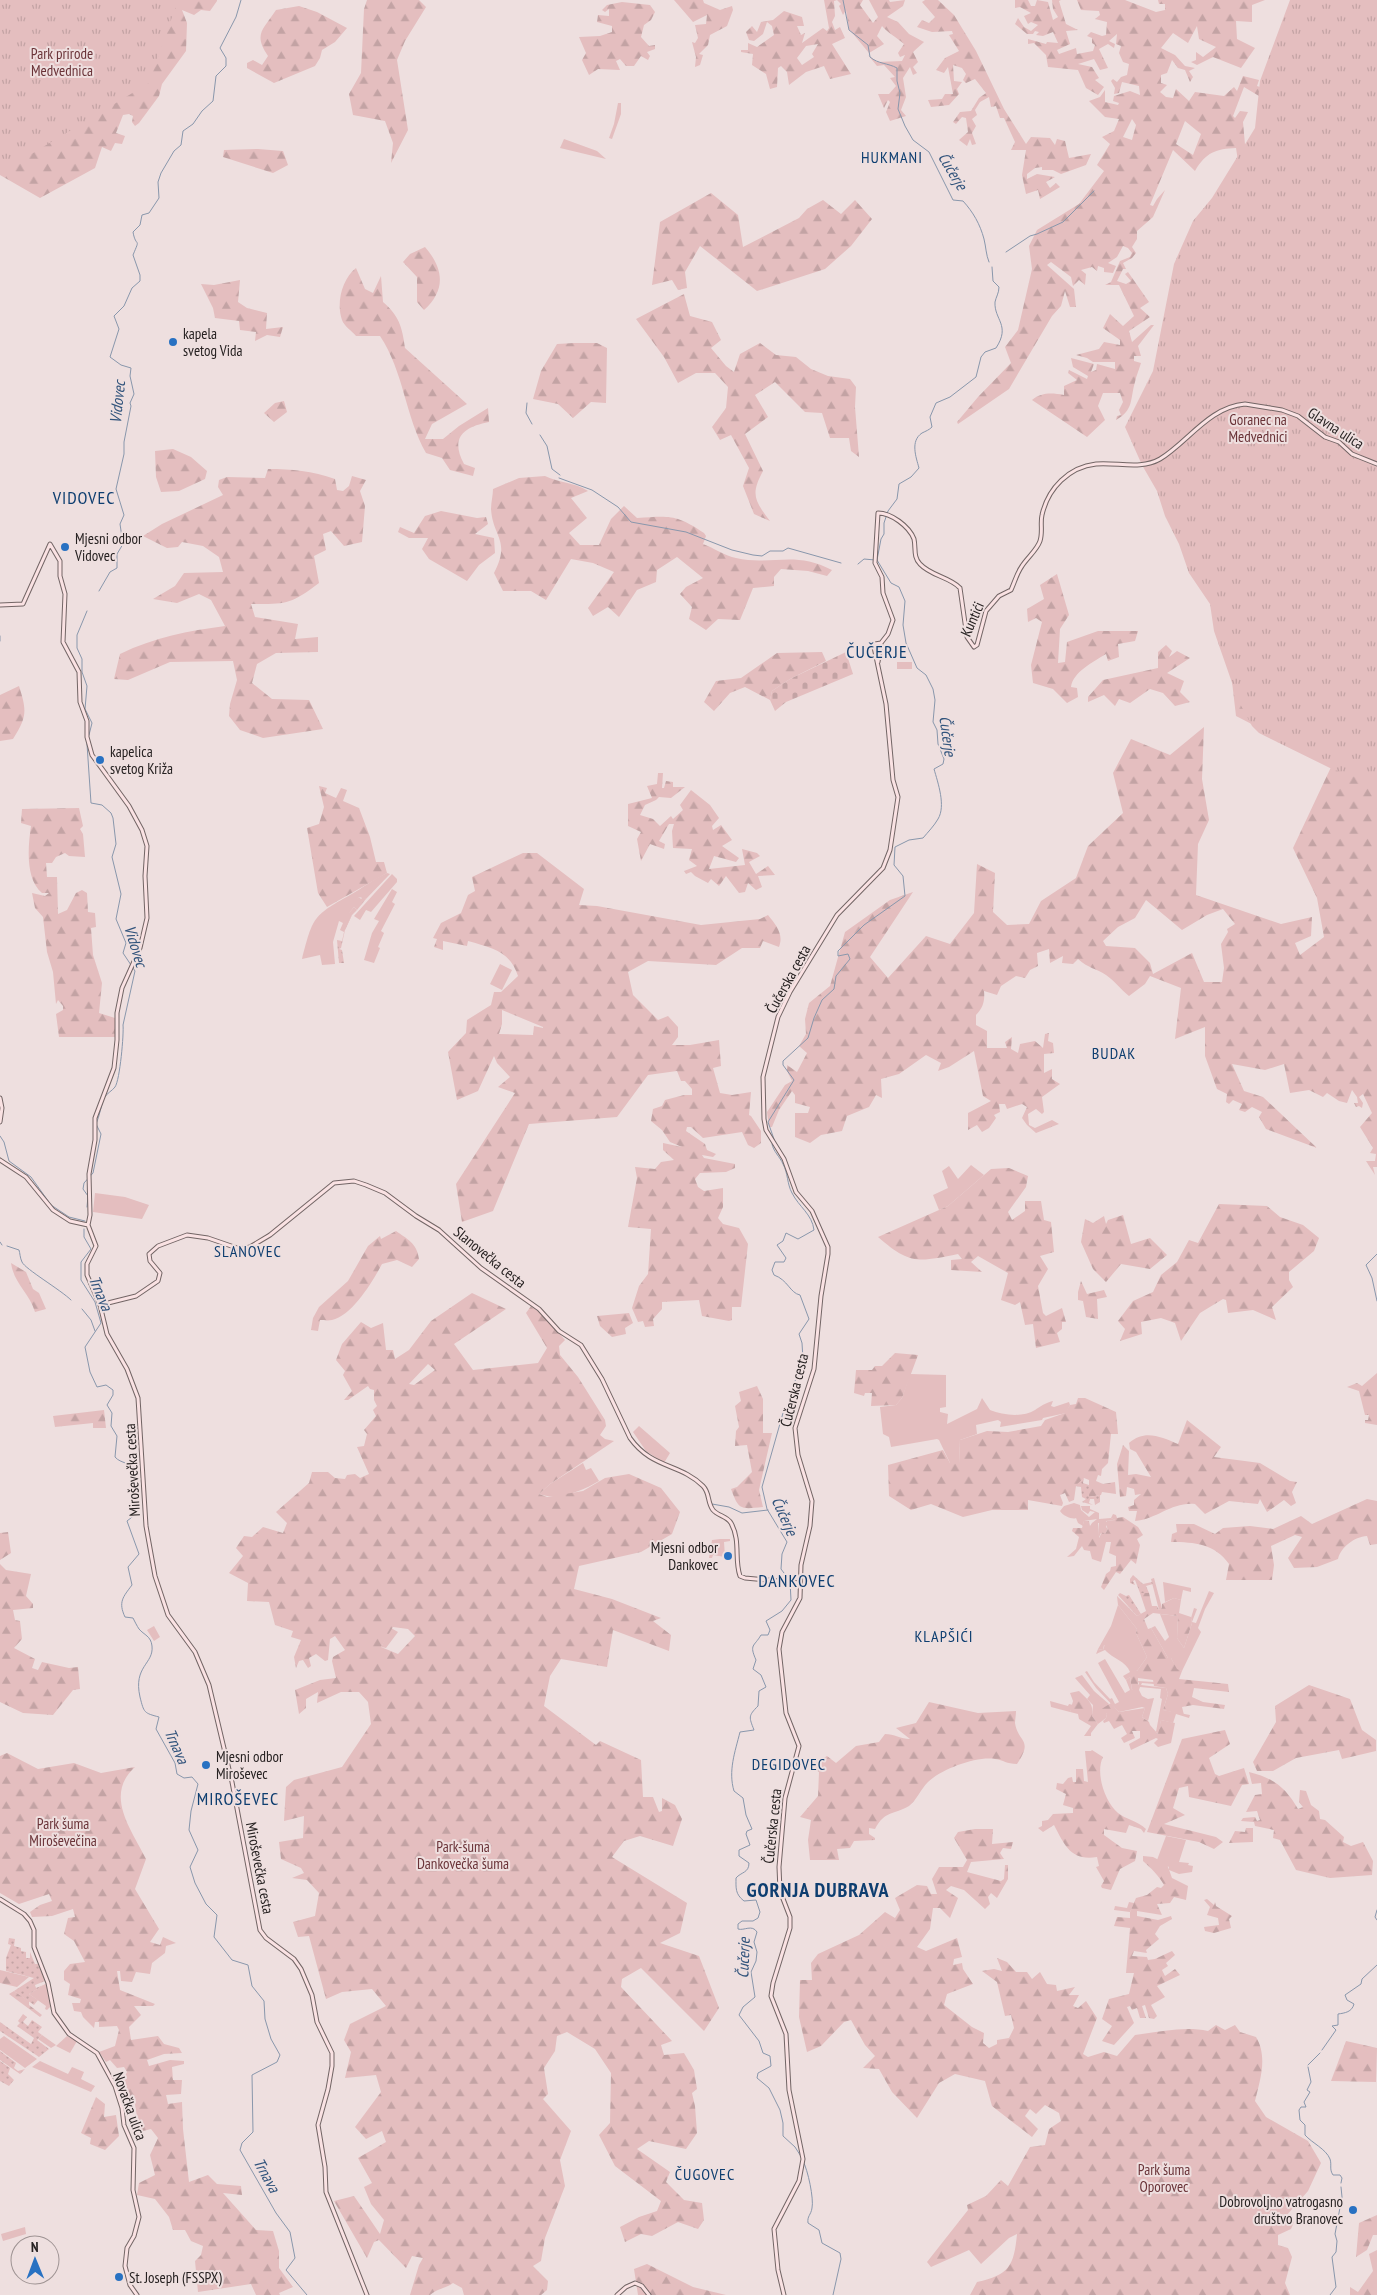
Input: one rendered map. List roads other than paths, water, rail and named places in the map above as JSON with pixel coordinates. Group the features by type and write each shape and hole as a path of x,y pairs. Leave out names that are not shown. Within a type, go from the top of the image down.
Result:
{"street":[{"name":"Kuntići","path":"875,560 878,513 887,513 912,536 915,556 922,566 960,588 967,637 974,647 977,644 986,611 999,596 1012,590 1019,571 1039,543 1042,512 1054,488 1067,475 1080,467 1094,464 1136,465 1153,462 1169,452 1212,416 1239,404 1282,410"},
{"name":"Glavna ulica","path":"1282,410 1298,416 1325,438 1339,442 1352,454 1377,464"},
{"path":"0,605 23,604 50,544 60,561 60,576 66,604 62,636 66,648 79,672 80,702 87,721 88,739 92,755 126,801 147,844 145,876 147,918 144,938 130,967 118,1006 114,1068 95,1118 88,1226 70,1221 53,1210 26,1177 0,1160"},
{"name":"Čučerska cesta","path":"784,2295 778,2270 774,2228 798,2181 803,2161 789,2090 786,2034 772,1996 773,1983 790,1928 790,1917 780,1891 779,1867 785,1798 799,1746 786,1713 785,1689 779,1649 782,1632 800,1598 801,1565 810,1526 812,1500 798,1455 795,1428 814,1369 828,1250 812,1211 796,1192 784,1159 766,1130 763,1077 766,1057 778,1017 790,992 837,915 883,868 888,858 898,797 894,780 886,704 878,662 881,643 891,629 893,620 883,593 882,576 875,560"},
{"path":"0,1098 2,1108 0,1122"},
{"name":"Slanovečka cesta","path":"100,1305 136,1296 158,1281 160,1273 149,1258 150,1251 158,1246 187,1235 208,1238 240,1249 250,1248 334,1183 354,1181 366,1184 385,1193 439,1230 481,1268 539,1309 559,1331 581,1345 602,1379 630,1438 638,1449 656,1462 683,1473 702,1484 708,1492 714,1511 730,1521 737,1537 740,1576 800,1583"},
{"name":"Miroševečka cesta","path":"88,1226 96,1246 86,1269 100,1305 107,1334 127,1369 137,1392 146,1526 155,1576 168,1615 195,1652 209,1685 232,1782 259,1928 266,1938 284,1950 301,1968 312,1995 317,2022 332,2053 332,2066 326,2097 318,2125 325,2166 326,2192 367,2295"},
{"name":"Novačka ulica","path":"0,1899 7,1902 30,1921 34,1930 34,1947 48,1983 54,2013 69,2034 97,2053 114,2083 122,2108 124,2125 134,2146 134,2198 138,2220 134,2236 127,2248 125,2266 130,2285 137,2295"},
{"path":"617,2295 626,2287 635,2283 642,2286 650,2295"}],"waterway":[{"name":"Vidovec","path":"99,591 110,572 117,568 117,554 123,544 120,524 124,515 116,489 124,454 130,403 134,394 130,376 131,368 121,365 110,357 119,329 114,316 124,306 132,288 140,281 140,275 133,255 137,244 133,232 140,225 142,215 149,213 159,198 158,182 161,173 174,151 181,145 183,131 193,124 202,111 213,101 216,76 226,66 226,58 220,48 236,17 241,0"},
{"name":"Čučerje","path":"843,0 849,30 868,45 870,57 897,68 897,81 900,93 898,109 905,126 913,140 929,152 953,200 963,201 973,214 985,242 989,262"},
{"path":"1006,252 1030,236 1063,222 1094,191"},
{"name":"Čučerje","path":"775,1142 768,1122 794,1080 783,1065 783,1061 808,1038 822,1000 834,989 836,976 850,959 848,954 838,956 838,951 864,925 905,896 903,876 894,865 895,847 909,840 923,838 935,824 940,814 941,801 934,769 943,764 944,759 938,744 937,730 933,722 935,700 933,689 926,675 917,668 906,643 903,625 905,601 899,587 891,583 877,560 881,539 884,534 884,523 888,511 897,499 899,484 911,477 919,468 915,449 916,440 918,436 932,427 930,417 936,403 950,397 976,377 981,357 985,352 996,348 1000,340 1002,328 995,308 999,287 993,281 992,267"},
{"path":"527,403 526,413 532,424"},
{"path":"540,435 547,446 552,469 560,475"},
{"path":"559,478 592,490 618,507 631,522 686,532 732,550 753,555 762,556 770,551 783,551 788,548 841,563"},
{"path":"858,564 864,559 875,560"},
{"name":"Vidovec","path":"87,611 77,635 77,648 82,659 82,672 87,686 85,709 92,723 89,735"},
{"path":"0,636 0,641"},
{"name":"Vidovec","path":"87,744 91,803 102,805 111,813 113,818 116,844 112,857 121,894 116,919 126,943 123,953 135,971 123,1025 117,1083 103,1101 96,1124 101,1134 93,1173 84,1183 83,1189 88,1196 87,1207"},
{"name":"Trnava","path":"0,1136 4,1142 9,1161 31,1177 51,1205 69,1217 85,1221"},
{"name":"Čučerje","path":"772,1144 785,1167 792,1193 811,1219 814,1230 798,1239 786,1233 783,1241 777,1245 786,1258 784,1262 775,1262 772,1270 774,1275 783,1280 794,1292 800,1295 809,1319 799,1334 802,1343 803,1360 800,1374 792,1385 789,1403 783,1413 762,1487 767,1509 787,1542 782,1554 781,1569 790,1581 791,1600 782,1611 766,1621 770,1630 768,1635 761,1635 753,1646 756,1660 753,1669 761,1675 766,1687 759,1691 758,1706 750,1717 754,1730 740,1732 733,1761 732,1784 734,1791 743,1798 746,1815 752,1829 747,1831 746,1834 750,1845 739,1850 739,1856 749,1863 749,1866 746,1871 736,1878 737,1891 744,1901 756,1900 760,1912 758,1918 753,1921 742,1921 738,1924 738,1929 753,1928 757,1932 754,1942 757,1952 756,1961 751,1972 755,1997 743,2007 739,2015 759,2041 763,2053 770,2056 771,2066 758,2073 757,2078 769,2088 780,2110 783,2136 795,2147 802,2158"},
{"name":"Trnava","path":"84,1229 84,1237 91,1249 81,1262 81,1280 95,1302 101,1323 85,1347 90,1372 97,1387 106,1385 113,1390 113,1395 107,1405 112,1413 111,1426 117,1436 115,1457 136,1470 132,1478 140,1505 136,1514 127,1521 139,1554 128,1567 132,1585 124,1596 122,1607 125,1617 133,1618 139,1629 149,1638 152,1646 150,1657 139,1678 140,1697 145,1712 159,1717 156,1729 175,1763 177,1774 184,1778 192,1777 198,1784 191,1811 189,1830 198,1850 190,1867 195,1883 206,1904 217,1915 214,1937 232,1960 248,1965 252,1986 264,2001 265,2019 271,2039 280,2055 277,2062 252,2075 253,2132 242,2143 240,2150 276,2213 290,2232 295,2258 286,2270 307,2295"},
{"path":"7,1246 19,1250 21,1260 25,1265 71,1300"},
{"path":"1377,1254 1366,1265 1372,1278 1377,1301"},
{"path":"82,1309 91,1320 95,1331"},
{"path":"712,1504 729,1507 742,1513 768,1510"},
{"path":"1377,1910 1375,1917 1377,1920"},
{"path":"1322,2050 1336,2030 1332,2026 1338,2025 1338,2014 1348,2012 1353,2007 1354,2004 1347,2000 1345,1995 1361,1984 1362,1979 1377,1965"},
{"path":"1308,2065 1320,2053"},
{"path":"1308,2067 1311,2082 1307,2090 1310,2092 1304,2102 1306,2107 1301,2107 1299,2110 1300,2120 1305,2125 1305,2135 1328,2155 1331,2161 1332,2173 1333,2175 1340,2175 1342,2178 1341,2183"},
{"name":"Čučerje","path":"803,2161 809,2177 812,2198 812,2208 808,2223 819,2230 822,2243 840,2253 841,2259 833,2295"},
{"path":"1330,2295 1336,2287 1332,2257 1336,2252 1337,2241 1335,2234 1342,2197 1341,2187"}],"place":[{"name":"kapela svetog Vida","path":"173,342"},
{"name":"Mjesni odbor Vidovec","path":"65,547"},
{"name":"kapelica svetog Križa","path":"100,760"},
{"name":"Mjesni odbor Dankovec","path":"728,1556"},
{"name":"Mjesni odbor Miroševec","path":"206,1765"},
{"name":"Dobrovoljno vatrogasno društvo Branovec","path":"1353,2210"},
{"name":"St. Joseph (FSSPX)","path":"119,2277"}],"district":[{"name":"HUKMANI","path":"892,157"},
{"name":"VIDOVEC","path":"84,497"},
{"name":"ČUČERJE","path":"877,651"},
{"name":"BUDAK","path":"1114,1053"},
{"name":"SLANOVEC","path":"248,1251"},
{"name":"DANKOVEC","path":"797,1580"},
{"name":"KLAPŠIĆI","path":"944,1636"},
{"name":"DEGIDOVEC","path":"789,1764"},
{"name":"MIROŠEVEC","path":"238,1798"},
{"name":"GORNJA DUBRAVA","path":"818,1890"},
{"name":"ČUGOVEC","path":"705,2174"}],"park label":[{"name":"Park prirode Medvednica","path":"62,62"},
{"name":"Goranec na Medvednici","path":"1258,428"},
{"name":"Park šuma Miroševečina","path":"63,1832"},
{"name":"Park-šuma Dankovečka šuma","path":"463,1854"},
{"name":"Park šuma Oporovec","path":"1164,2178"}]}
